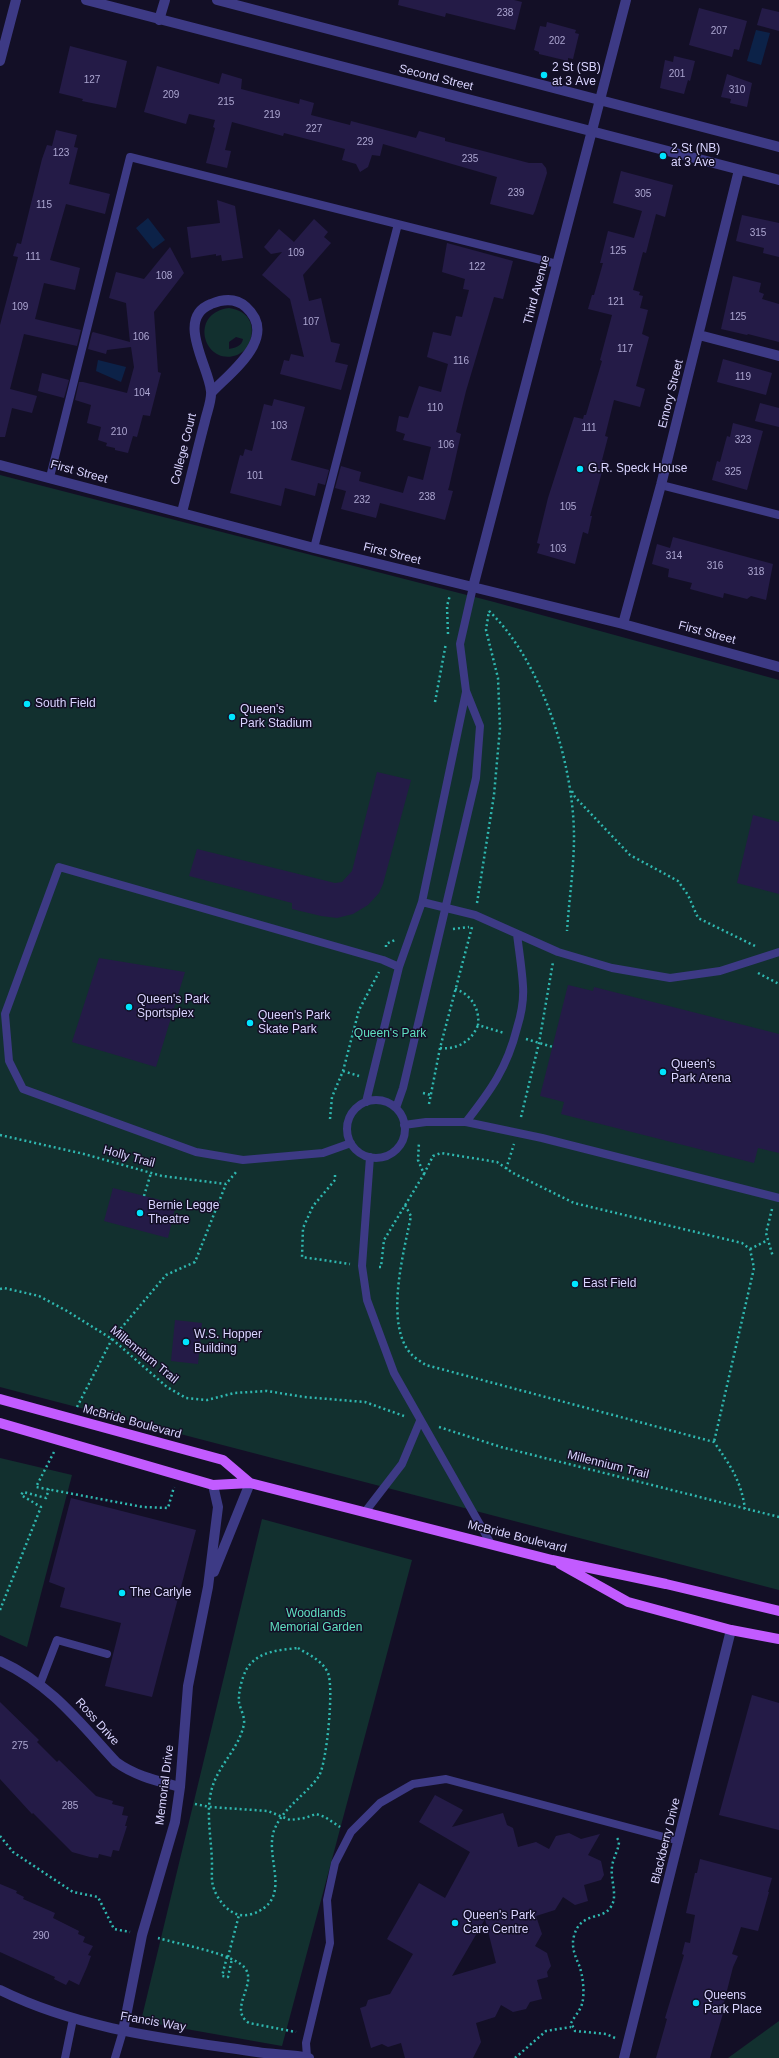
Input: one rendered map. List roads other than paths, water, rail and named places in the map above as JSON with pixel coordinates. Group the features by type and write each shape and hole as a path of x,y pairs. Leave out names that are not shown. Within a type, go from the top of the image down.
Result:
{"main road":[{"name":"McBride Boulevard","path":"0,1399 223,1460 250,1483"},
{"name":"McBride Boulevard","path":"0,1423 213,1485 250,1483 552,1560 666,1584 779,1611"},
{"path":"552,1560 628,1602 731,1630 779,1639"}],"street":[{"path":"0,60 16,0"},
{"name":"Second Street","path":"86,0 779,180"},
{"path":"159,20 165,0"},
{"name":"Second Street","path":"217,0 779,147"},
{"name":"Third Avenue","path":"473,587 590,131 626,0"},
{"name":"Emory Street","path":"624,624 661,486 740,170"},
{"name":"College Court","path":"182,512 212,392 253,349 257,338 257,326 252,313 244,305 233,301 221,300 208,305 200,312 195,324 194,338 212,392"},
{"path":"699,335 779,356"},
{"name":"First Street","path":"0,465 314,548 624,624 779,667"},
{"name":"Memorial Drive","path":"208,1587 237,1511 250,1483"},
{"name":"Memorial Drive","path":"123,2031 142,1935 175,1822 180,1787 188,1686 208,1587 218,1507 213,1485"},
{"name":"Blackberry Drive","path":"624,2058 731,1630"},
{"name":"Ross Drive","path":"0,1661 17,1669 40,1684 68,1708 120,1765 138,1775 180,1787"},
{"name":"Francis Way","path":"0,1990 57,2015 123,2031 269,2054 308,2058"}],"lane":[{"path":"50,477 130,157 557,264"},
{"path":"314,548 398,224"},
{"path":"661,486 779,515"},
{"path":"396,1108 403,1088 447,908 476,778 480,726 466,691 460,644 473,587"},
{"path":"366,1102 399,967 422,902 466,691"},
{"path":"351,1143 323,1153 243,1160 196,1152 23,1089 9,1062 5,1014 59,868 382,960 399,967"},
{"path":"422,902 475,915 558,952 612,968 670,978 720,971 775,953"},
{"path":"466,1122 491,1091 502,1072 522,1012 524,987 517,934"},
{"path":"382,1101 396,1108 404,1125 402,1140 393,1152 378,1158 370,1157 359,1152 351,1143 347,1134 348,1124 354,1111 366,1102 382,1101"},
{"path":"404,1125 426,1122 466,1122 542,1138 779,1198"},
{"path":"370,1157 362,1266 367,1300 394,1373 420,1422 436,1446 491,1544"},
{"path":"365,1512 402,1464 420,1422"},
{"path":"40,1684 57,1640 107,1654"},
{"path":"308,2058 307,2039 330,1943 327,1900 334,1863 351,1832 380,1803 413,1784 446,1779 679,1841"},
{"path":"65,2058 73,2019"},
{"path":"115,2058 123,2031"}],"water":[{"path":"756,30 770,33 761,65 747,61"},
{"path":"148,218 165,240 153,249 136,228"},
{"path":"98,360 126,367 121,382 96,371"}],"place":[{"name":"2 St (SB) at 3 Ave","path":"544,75"},
{"name":"2 St (NB) at 3 Ave","path":"663,156"},
{"name":"G.R. Speck House","path":"580,469"},
{"name":"South Field","path":"27,704"},
{"name":"Queen's Park Stadium","path":"232,717"},
{"name":"Queen's Park Sportsplex","path":"129,1007"},
{"name":"Queen's Park Skate Park","path":"250,1023"},
{"name":"Queen's Park Arena","path":"663,1072"},
{"name":"Bernie Legge Theatre","path":"140,1213"},
{"name":"East Field","path":"575,1284"},
{"name":"W.S. Hopper Building","path":"186,1342"},
{"name":"The Carlyle","path":"122,1593"},
{"name":"Queen's Park Care Centre","path":"455,1923"},
{"name":"Queens Park Place","path":"696,2003"}],"park label":[{"name":"Queen's Park","path":"390,1034"},
{"name":"Woodlands Memorial Garden","path":"316,1621"}]}
